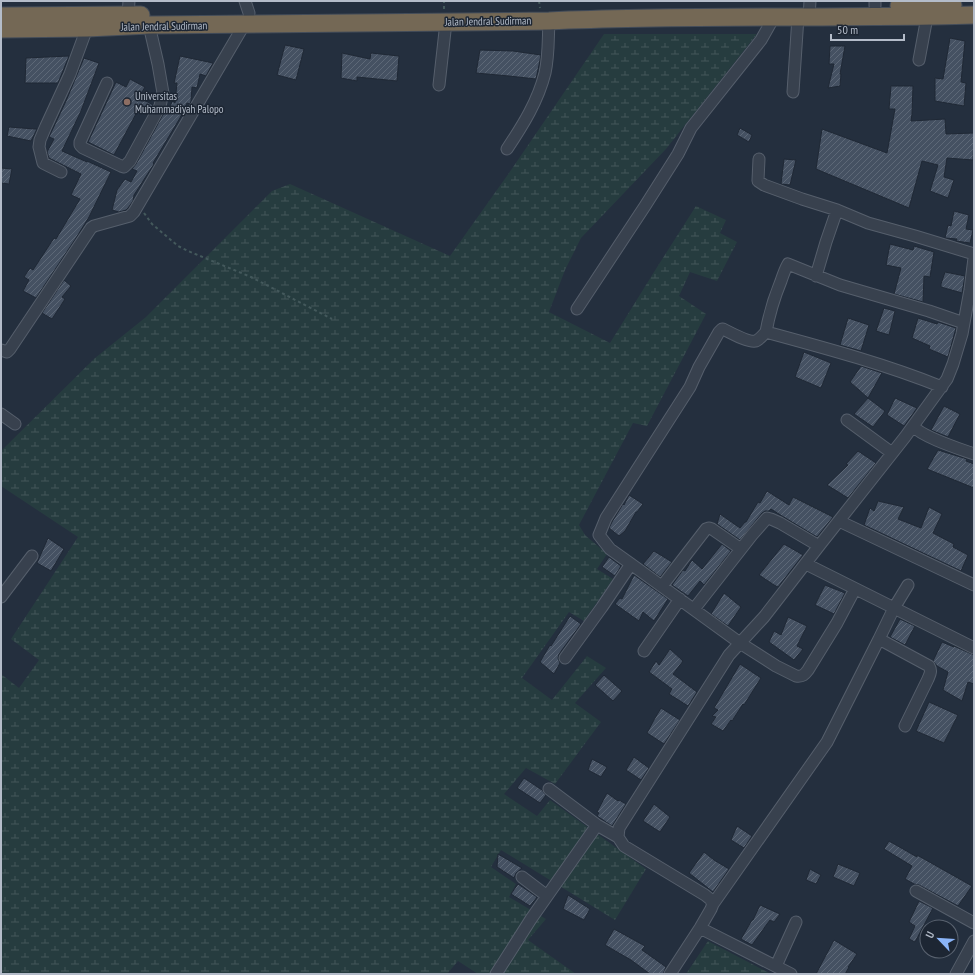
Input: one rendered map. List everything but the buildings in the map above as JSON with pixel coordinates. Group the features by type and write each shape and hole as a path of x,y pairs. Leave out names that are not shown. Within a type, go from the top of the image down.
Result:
{"highway":[{"name":"Jalan Jendral Sudirman","path":"543,10 615,18 774,17 807,10 875,3 974,4"},
{"name":"Jalan Jendral Sudirman","path":"1,16 128,8 246,13 543,10 807,10 927,17 974,15"},
{"name":"Jalan Jendral Sudirman","path":"1,29 86,28 149,25 246,13"}],"street":[{"path":"507,149 532,109 545,72 549,44 543,10"},
{"path":"794,92 807,10"},
{"path":"439,86 444,11"},
{"path":"1,350 7,352 10,349 91,228 130,216 134,212 246,13"},
{"path":"577,309 672,164 690,128 760,40 774,17"},
{"path":"919,60 927,17"},
{"path":"107,83 80,145 82,148 124,167 130,161 162,100 163,93 149,25"},
{"path":"61,172 44,163 39,143 70,74 86,28"},
{"path":"759,159 758,180 760,183 802,199 837,210 868,223 974,254"},
{"path":"816,276 837,210"},
{"path":"618,837 620,828 632,807 725,661 764,617 806,564 818,546 892,454 947,379 962,334 972,290 974,258"},
{"path":"855,589 837,623 808,670 803,676 796,676 776,666 740,643 610,549 599,534 606,518 690,387 699,367 719,332 724,329 743,338 754,341 758,340 766,332 778,286 787,264 857,291 964,323"},
{"path":"766,332 914,375 942,387"},
{"path":"1,414 15,424"},
{"path":"847,420 892,454"},
{"path":"913,426 921,433 954,448 974,454"},
{"path":"694,609 766,519 769,518 780,523 818,546"},
{"path":"839,521 974,585"},
{"path":"662,586 706,529 712,529 741,549"},
{"path":"1,597 32,556"},
{"path":"565,658 631,564"},
{"path":"806,564 974,648"},
{"path":"670,974 700,928 713,904 827,742 894,608 908,585"},
{"path":"644,651 680,599"},
{"path":"879,639 929,666 931,669 928,679 905,726"},
{"path":"549,789 597,825 618,837 624,846 705,894 713,904"},
{"path":"496,974 531,919 597,825"},
{"path":"522,877 547,896"},
{"path":"916,891 974,923"},
{"path":"776,966 796,922"},
{"path":"700,928 791,974"},
{"path":"956,974 974,942"}],"path":[{"path":"138,206 152,224 178,246 251,277 332,319"}],"green space":[{"path":"604,34 757,34 666,149 581,238 565,270 549,312 610,343 696,206 726,220 720,233 737,242 717,281 690,272 679,296 706,314 647,426 633,423 579,525 585,535 607,554 597,569 613,579 584,621 569,612 522,678 552,700 587,656 606,668 575,703 601,722 555,784 526,768 504,794 537,816 550,800 646,869 615,920 501,850 491,867 516,884 509,897 546,919 528,940 576,974 478,974 458,961 447,974 1,974 1,674 19,688 39,660 11,639 78,537 1,486 1,451 95,358 146,317 272,191 290,184 450,256"},
{"path":"708,941 771,974 686,974"}],"place":[{"name":"Universitas Muhammadiyah Palopo","path":"127,102"}]}
